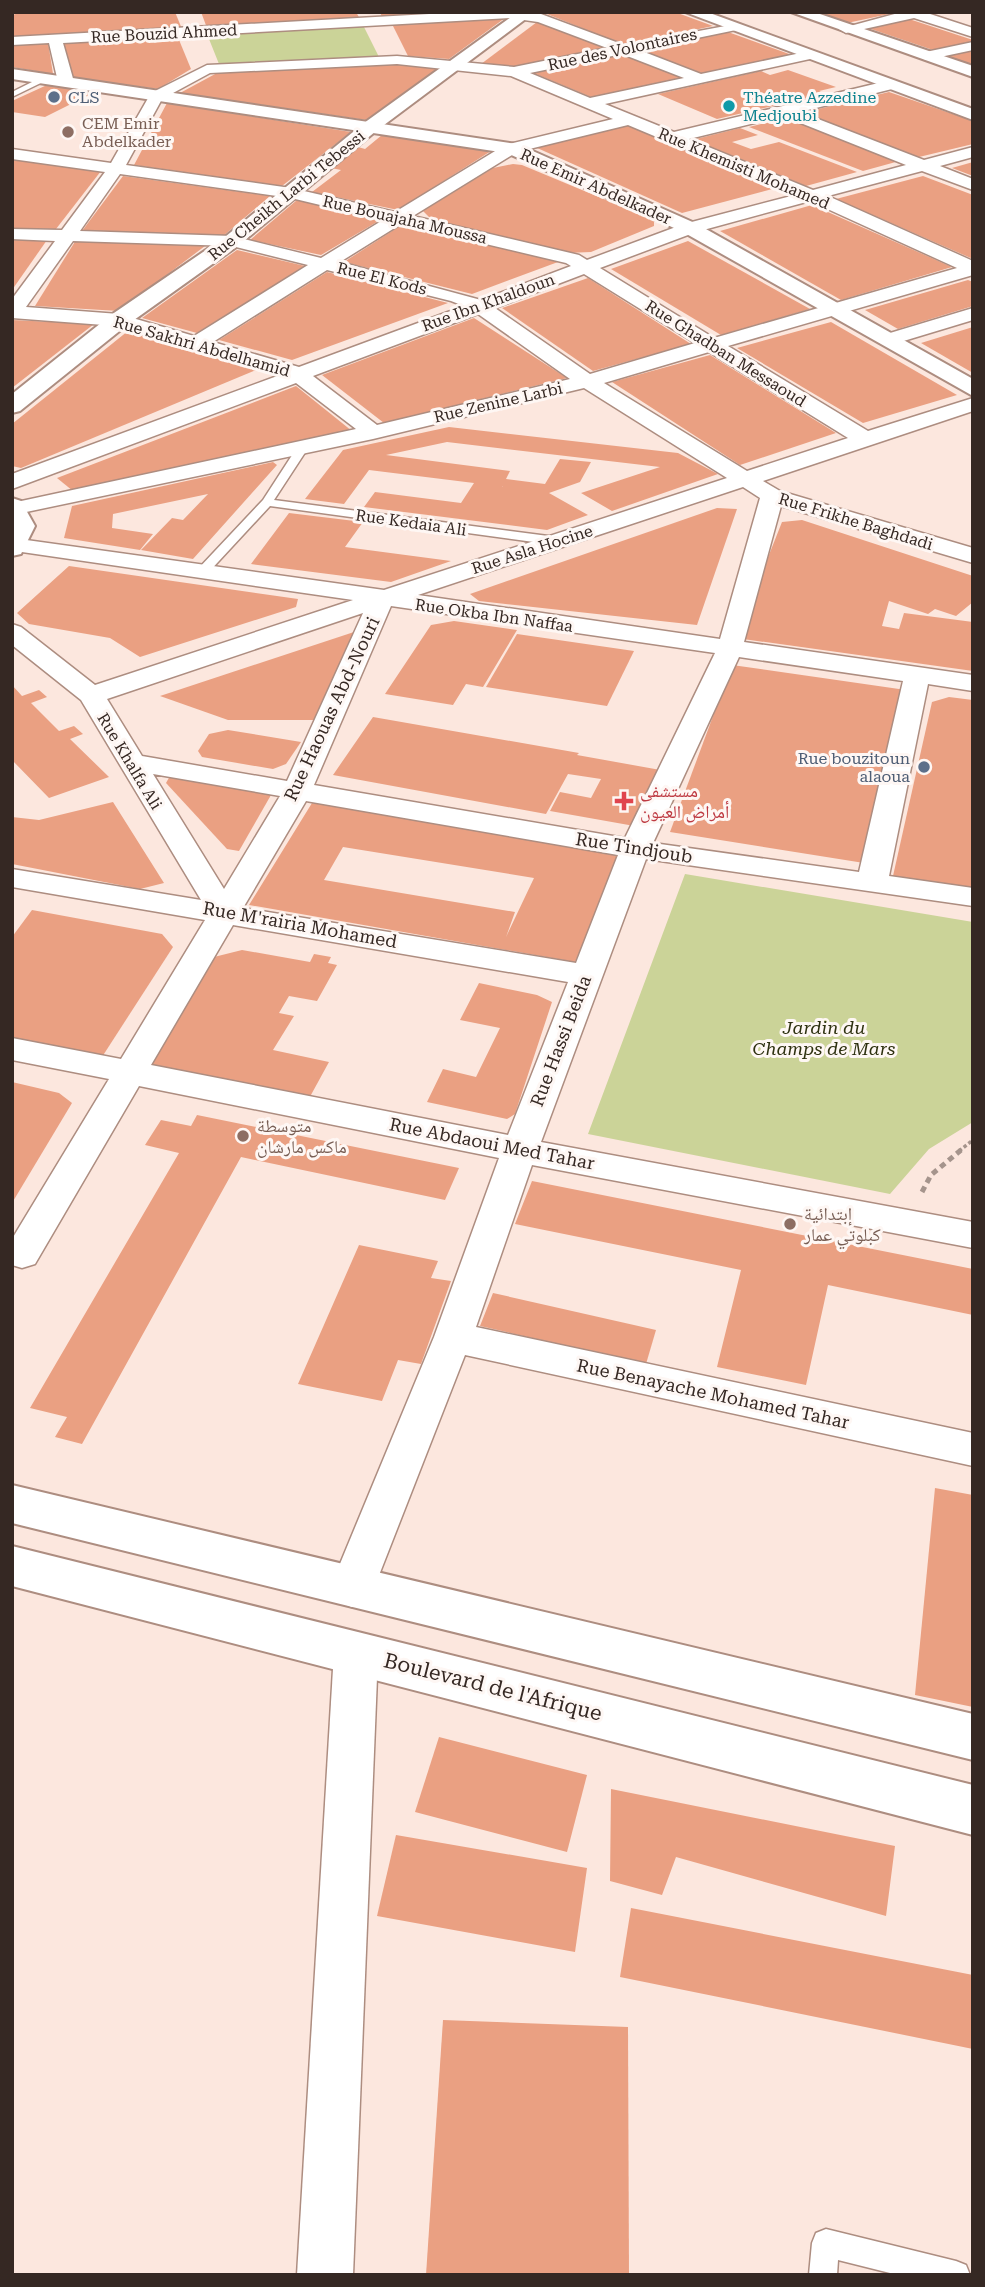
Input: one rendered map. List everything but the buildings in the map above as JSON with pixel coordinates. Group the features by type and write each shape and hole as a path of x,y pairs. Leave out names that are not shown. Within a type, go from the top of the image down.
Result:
{"main road":[{"path":"692,12 973,115"},
{"path":"798,12 973,72"},
{"name":"Rue Cheikh Larbi Tebessi","path":"12,406 119,320 232,241 370,127 527,14"},
{"name":"Rue Emir Abdelkader","path":"12,74 511,148 690,228 973,389"},
{"path":"14,507 22,526 14,546"},
{"path":"12,1504 973,1737"},
{"name":"Boulevard de l'Afrique","path":"12,1566 973,1810"}],"street":[{"path":"187,12 200,50"},
{"path":"846,29 911,13 973,33"},
{"path":"527,14 701,79"},
{"name":"Rue Bouzid Ahmed","path":"12,41 55,39 200,50 371,17 527,14"},
{"path":"371,17 397,60"},
{"name":"Rue des Volontaires","path":"514,72 731,27"},
{"path":"55,39 66,82"},
{"path":"926,56 973,46"},
{"path":"13,312 116,168 156,96 200,50 397,60 514,72"},
{"path":"589,103 810,55"},
{"name":"Rue Khemisti Mohamed","path":"514,72 808,194 973,268"},
{"path":"671,138 891,85"},
{"path":"782,110 973,185"},
{"path":"198,342 511,148 628,120"},
{"name":"Rue Ibn Khaldoun","path":"12,482 296,373 690,228 808,194 973,152"},
{"name":"Rue Bouajaha Moussa","path":"12,154 291,192 587,265"},
{"name":"Rue El Kods","path":"12,234 232,241 478,305 587,381 741,480"},
{"name":"Rue Ghadban Messaoud","path":"587,265 865,439"},
{"name":"Rue Zenine Larbi","path":"14,507 302,448 587,381 973,268"},
{"name":"Rue Sakhri Abdelhamid","path":"13,312 119,320 296,373 373,432"},
{"path":"887,340 973,314"},
{"name":"Rue Asla Hocine","path":"91,695 973,404"},
{"name":"Rue Frikhe Baghdadi","path":"741,480 772,496 973,556"},
{"name":"Rue Hassi Beida","path":"352,1588 453,1338 520,1150 635,849 730,648 772,496"},
{"name":"Rue Okba Ibn Naffaa","path":"14,546 973,683"},
{"name":"Rue Haouas Abd-Nouri","path":"22,1254 297,791 382,599"},
{"name":"Rue Khalfa Ali","path":"12,632 91,695 223,912"},
{"path":"872,883 917,675"},
{"name":"Rue Tindjoub","path":"130,762 635,849 973,897"},
{"name":"Rue M'rairia Mohamed","path":"12,878 587,975"},
{"name":"Rue Abdaoui Med Tahar","path":"12,1049 520,1150 973,1235"},
{"name":"Rue Benayache Mohamed Tahar","path":"453,1338 973,1450"},
{"path":"325,2275 356,1652"}],"lane":[{"path":"12,95 45,79"},
{"path":"202,572 267,502 302,448"},
{"name":"Rue Kedaia Ali","path":"267,502 556,541"},
{"path":"823,2275 826,2243 956,2275"}],"path":[{"path":"906,1224 931,1175 973,1140"}],"green space":[{"path":"363,25 379,57 219,64 207,34"},
{"name":"Jardin du Champs de Mars","path":"685,874 973,922 973,1122 929,1149 890,1194 588,1134"}],"place":[{"name":"CLS","path":"54,97"},
{"name":"Théatre Azzedine Medjoubi","path":"729,106"},
{"name":"CEM Emir Abdelkader","path":"68,132"},
{"name":"Rue bouzitoun alaoua","path":"924,767"},
{"name":"مستشفى أمراض العيون","path":"624,801"},
{"name":"متوسطة ماكس مارشان","path":"243,1136"},
{"name":"إبتدائية كبلوتي عمار","path":"790,1224"}]}
